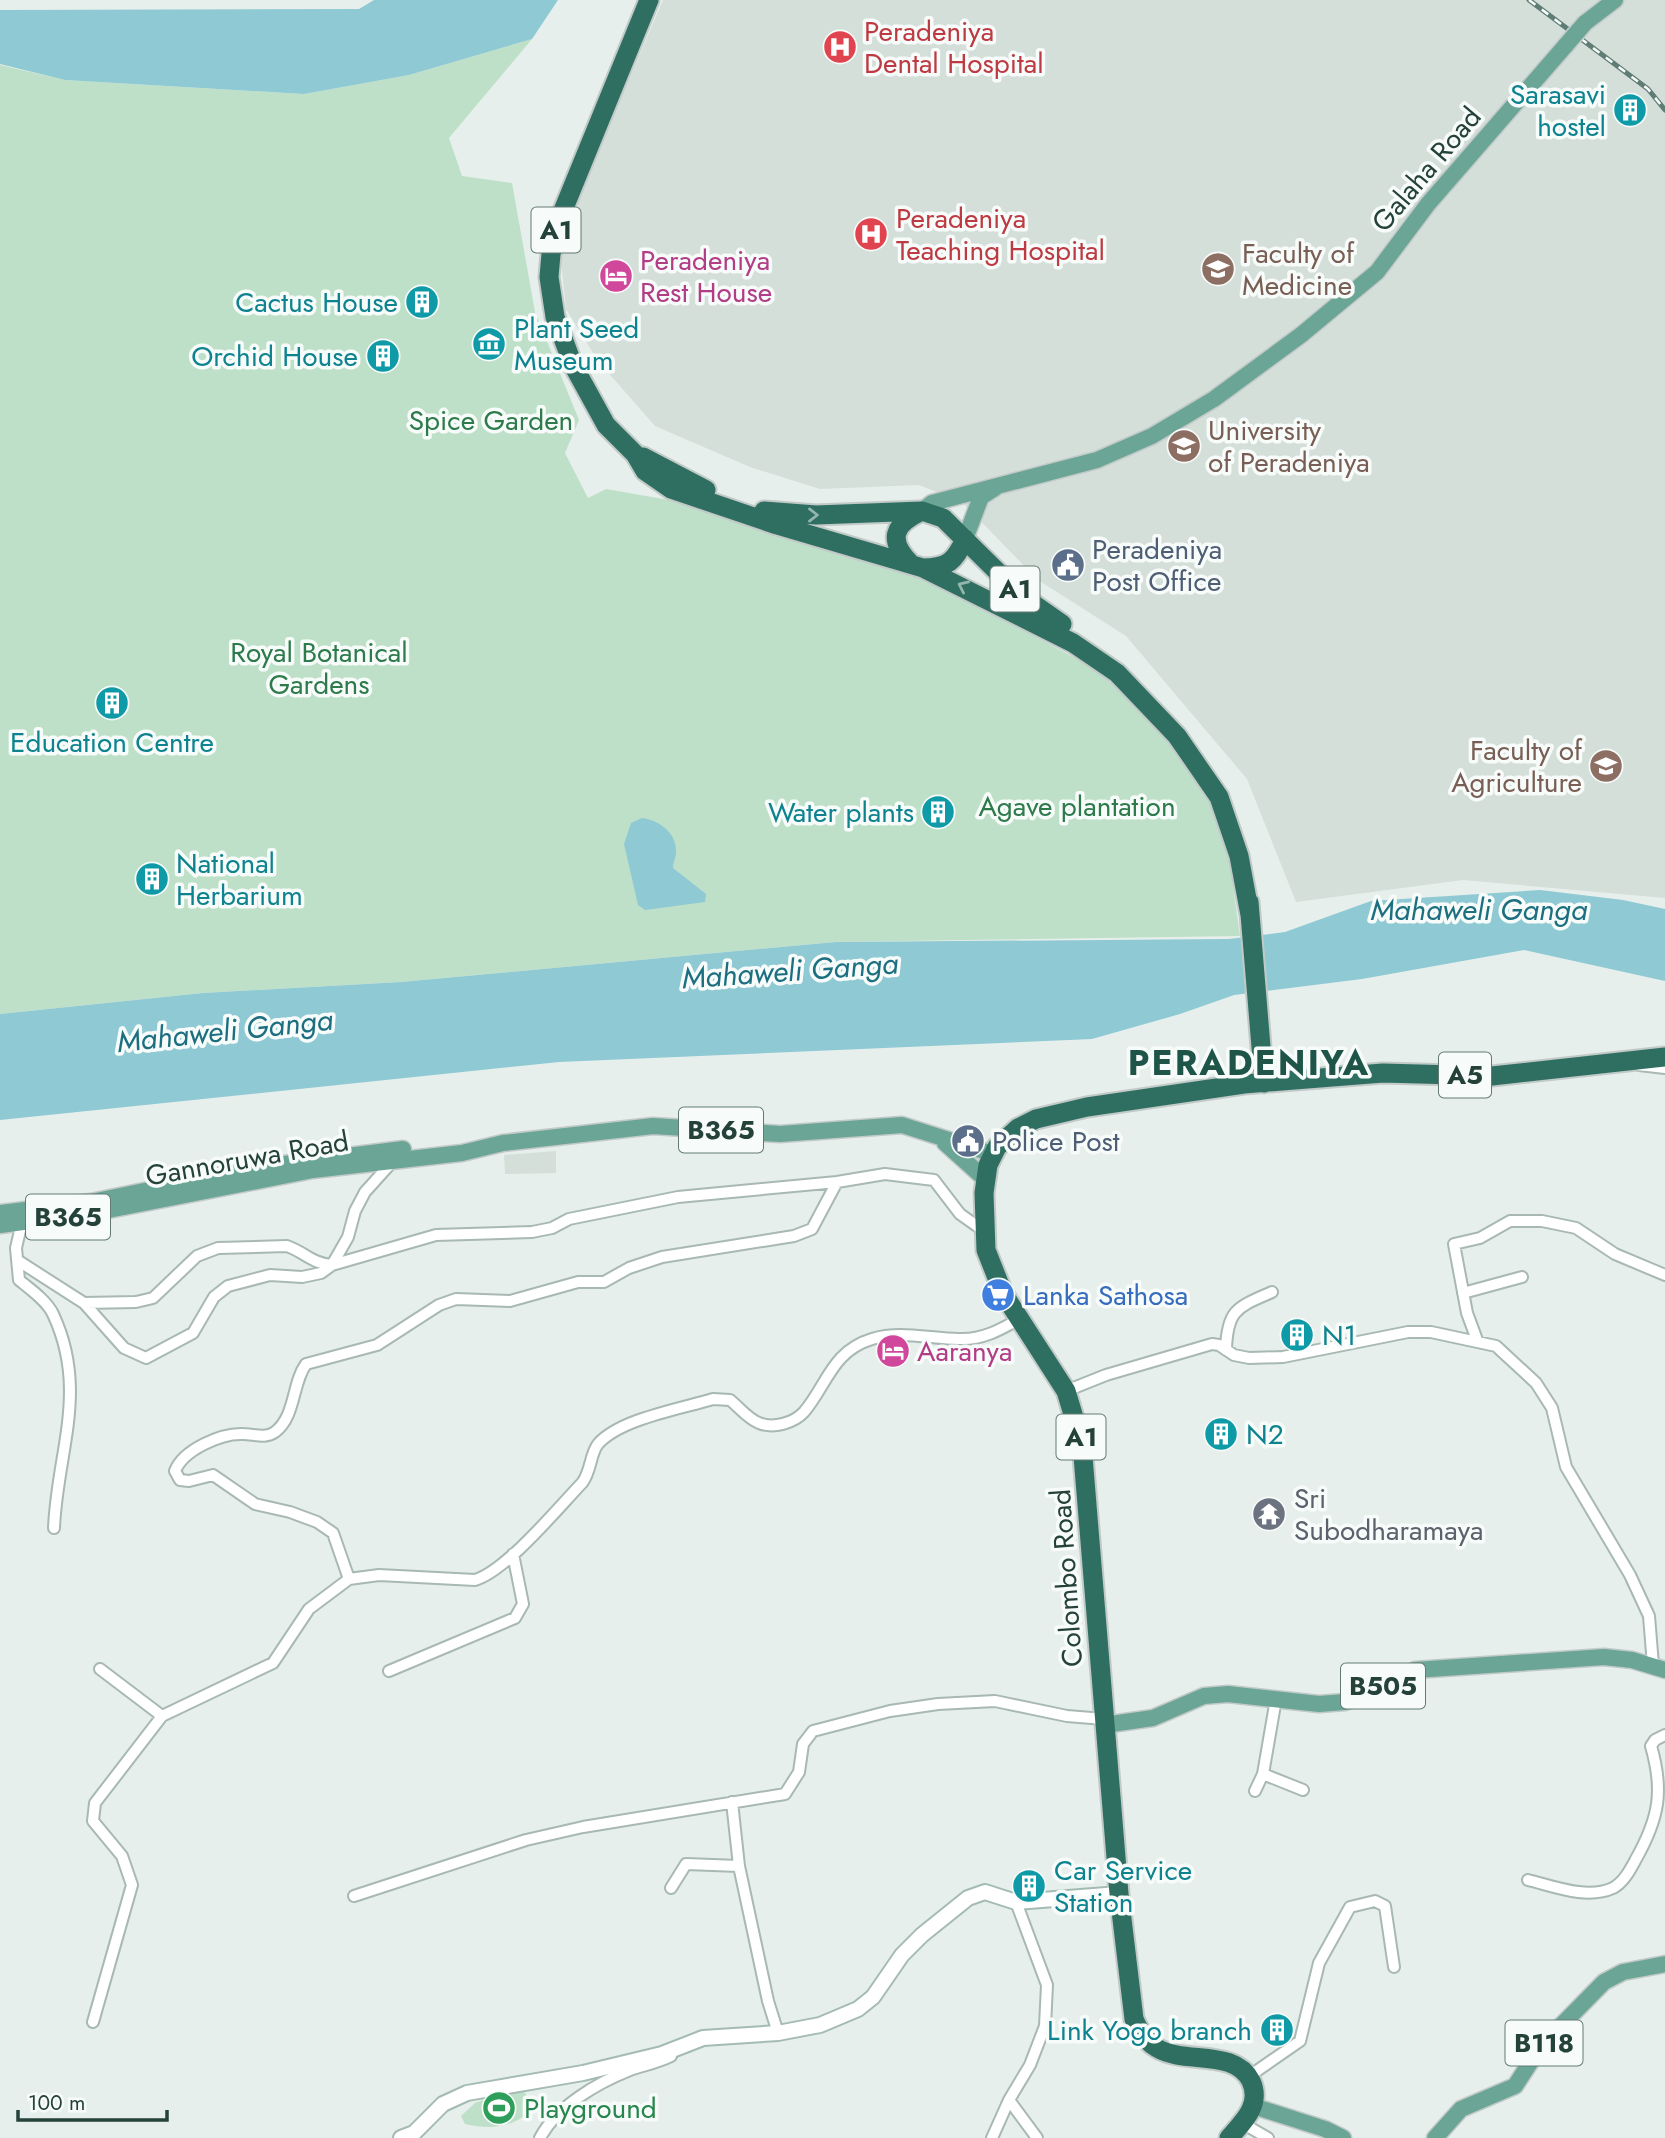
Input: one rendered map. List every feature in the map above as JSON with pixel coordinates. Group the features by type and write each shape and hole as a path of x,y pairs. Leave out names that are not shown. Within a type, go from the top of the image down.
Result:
{"highway":[{"name":"A1","path":"649,0 559,222 549,277 555,317 573,365 606,425 635,454 645,471 671,489 777,525 917,566 1073,643 1117,673 1146,701 1193,756 1219,797 1239,856 1250,915"},
{"name":"A1","path":"635,454 733,501 780,514 922,511 943,518 1021,596 1108,653 1143,683 1200,749 1229,794 1247,853 1264,1083"},
{"path":"922,511 902,520 897,529 896,542 917,566 943,568 954,562 965,539"},
{"name":"A5","path":"1264,1083 1383,1073 1492,1076 1665,1057"},
{"name":"Colombo Road","path":"1248,2077 1237,2066 1226,2062 1164,2051 1140,2033 1130,2000 1119,1895 1086,1463 1077,1420 1066,1391 993,1273 984,1231 985,1180 993,1154 1018,1128 1055,1114 1264,1083"},
{"path":"1229,2138 1248,2115 1254,2093 1248,2077"}],"main road":[{"name":"Galaha Road","path":"922,511 932,503 1003,482 1097,460 1152,436 1213,399 1301,335 1377,272 1427,204 1585,23 1615,0"},
{"name":"Galaha Road","path":"965,539 981,497 1003,482"},
{"name":"Gannoruwa Road","path":"0,1213 134,1199 302,1172 462,1153 503,1143 653,1126 780,1133 902,1125 993,1154"},
{"name":"Gannoruwa Road","path":"938,1136 985,1180"},
{"name":"Gannoruwa Road","path":"0,1225 134,1199 296,1161 473,1141 503,1143"},
{"name":"B505","path":"1104,1722 1153,1718 1204,1696 1319,1704 1345,1702 1373,1693 1407,1673 1436,1668 1604,1657 1659,1668"},
{"name":"B118","path":"1435,2138 1461,2109 1515,2085 1541,2046 1604,1982 1623,1972 1665,1964"},
{"path":"1248,2115 1325,2129 1343,2138"}],"street":[{"path":"1623,1060 1647,1068 1665,1068"},
{"path":"17,1260 84,1303 124,1348 146,1358 193,1333 214,1297 228,1286 270,1275 302,1277 321,1273 332,1265 348,1237 355,1211 365,1192 393,1161"},
{"path":"84,1303 136,1302 153,1298 197,1256 218,1248 287,1246 298,1250 315,1264 332,1265 436,1236 532,1232 552,1228 569,1219 678,1197 837,1182 885,1174 934,1180 960,1214 984,1231"},
{"path":"349,1579 333,1534 317,1522 290,1512 263,1508 213,1475 189,1481 180,1480 176,1471 179,1462 220,1437 242,1434 264,1436 276,1431 290,1410 298,1375 306,1364 377,1345 439,1305 456,1299 510,1301 578,1282 604,1282 629,1268 662,1257 794,1236 812,1229 837,1182"},
{"path":"1477,1340 1463,1293 1454,1244 1480,1238 1510,1222 1542,1221 1576,1228 1615,1254 1665,1275"},
{"path":"22,1222 17,1260 19,1280 53,1313 72,1379 67,1446 56,1489 54,1528"},
{"path":"1463,1293 1522,1277"},
{"path":"1226,1350 1227,1324 1231,1315 1246,1304 1272,1292"},
{"path":"93,2022 132,1885 122,1856 93,1821 92,1813 95,1803 162,1716 273,1663 309,1609 349,1579 379,1575 475,1580 484,1577 513,1554 582,1483 590,1472 596,1447 613,1430 713,1399 730,1399 756,1422 767,1426 780,1425 803,1413 822,1380 844,1355 872,1339 908,1336 968,1339 996,1332 1019,1319"},
{"path":"1066,1391 1212,1344 1234,1355 1249,1358 1283,1357 1408,1332 1431,1332 1496,1346 1536,1384 1552,1408 1566,1467 1630,1575 1649,1616 1659,1668"},
{"path":"388,1671 515,1618 523,1604 513,1554"},
{"path":"100,1669 162,1716"},
{"path":"1255,1791 1263,1774 1276,1699"},
{"path":"354,1896 526,1840 583,1827 785,1794 799,1772 803,1744 813,1731 890,1711 937,1704 995,1701 1104,1722"},
{"path":"1528,1880 1588,1893 1613,1888 1627,1876 1649,1836 1658,1804 1659,1773 1651,1745 1665,1735"},
{"path":"1263,1774 1303,1790"},
{"path":"732,1802 739,1866 778,2033"},
{"path":"671,1888 686,1864 739,1866"},
{"path":"401,2138 414,2133 443,2104 467,2093 583,2073 662,2054 712,2038 778,2033 820,2025 858,2009 873,1997 902,1955 922,1935 968,1898 985,1892 1016,1902 1119,1895"},
{"path":"1248,2077 1300,2041 1319,1963 1350,1907 1375,1900 1385,1906 1394,1967"},
{"path":"992,2138 1009,2100 1030,2065 1045,2026 1047,1985 1016,1902"},
{"path":"540,2138 548,2123 582,2095 630,2070 653,2065 712,2038"},
{"path":"1009,2100 1037,2138"},
{"path":"1248,2115 1268,2138"}],"shaded area":[{"name":"University of Peradeniya","path":"663,0 1665,0 1665,898 1463,880 1296,902 1247,779 1126,636 1038,580 962,502 919,485 820,489 750,467 655,426 598,361 566,309 559,242"},
{"path":"556,1151 556,1173 505,1174 504,1155"}],"green space":[{"name":"Royal Botanical Gardens","path":"532,39 449,138 462,176 512,183 535,312 579,420 565,453 588,498 606,489 669,500 917,573 1097,670 1165,736 1208,797 1229,858 1240,936 836,942 401,982 203,993 0,1014 0,65 65,80 304,94 409,75"},
{"name":"Playground","path":"520,2087 529,2098 528,2113 521,2118 498,2126 465,2124 461,2116 475,2103"}],"water":[{"path":"374,0 558,0 532,39 409,75 304,94 65,80 0,64 0,10 359,9"},
{"path":"642,818 655,821 670,833 676,845 673,868 706,894 705,902 645,910 638,905 624,844 631,823"},
{"name":"Mahaweli Ganga","path":"1540,890 1623,900 1665,909 1665,981 1524,950 1362,979 1234,995 1180,1014 1092,1039 559,1062 0,1120 0,1014 203,993 401,982 836,942 1229,939 1285,932 1371,901"}],"railway":[{"path":"1529,0 1648,89 1665,110"}],"place":[{"name":"Peradeniya Dental Hospital","path":"840,47"},
{"name":"Sarasavi hostel","path":"1630,110"},
{"name":"Peradeniya Teaching Hospital","path":"871,234"},
{"name":"Faculty of Medicine","path":"1218,269"},
{"name":"Peradeniya Rest House","path":"616,276"},
{"name":"Cactus House","path":"422,302"},
{"name":"Plant Seed Museum","path":"489,344"},
{"name":"Orchid House","path":"383,356"},
{"name":"University of Peradeniya","path":"1184,446"},
{"name":"Peradeniya Post Office","path":"1068,565"},
{"name":"Education Centre","path":"112,703"},
{"name":"Faculty of Agriculture","path":"1606,766"},
{"name":"Water plants","path":"938,812"},
{"name":"National Herbarium","path":"152,879"},
{"name":"Police Post","path":"968,1141"},
{"name":"Lanka Sathosa","path":"998,1295"},
{"name":"N1","path":"1297,1335"},
{"name":"Aaranya","path":"893,1351"},
{"name":"N2","path":"1221,1434"},
{"name":"Sri Subodharamaya","path":"1269,1514"},
{"name":"Car Service Station","path":"1029,1886"},
{"name":"Link Yogo branch","path":"1277,2030"},
{"name":"Playground","path":"499,2108"}],"district":[{"name":"PERADENIYA","path":"1249,1063"}],"park label":[{"name":"Spice Garden","path":"491,420"},
{"name":"Agave plantation","path":"1077,806"}]}
